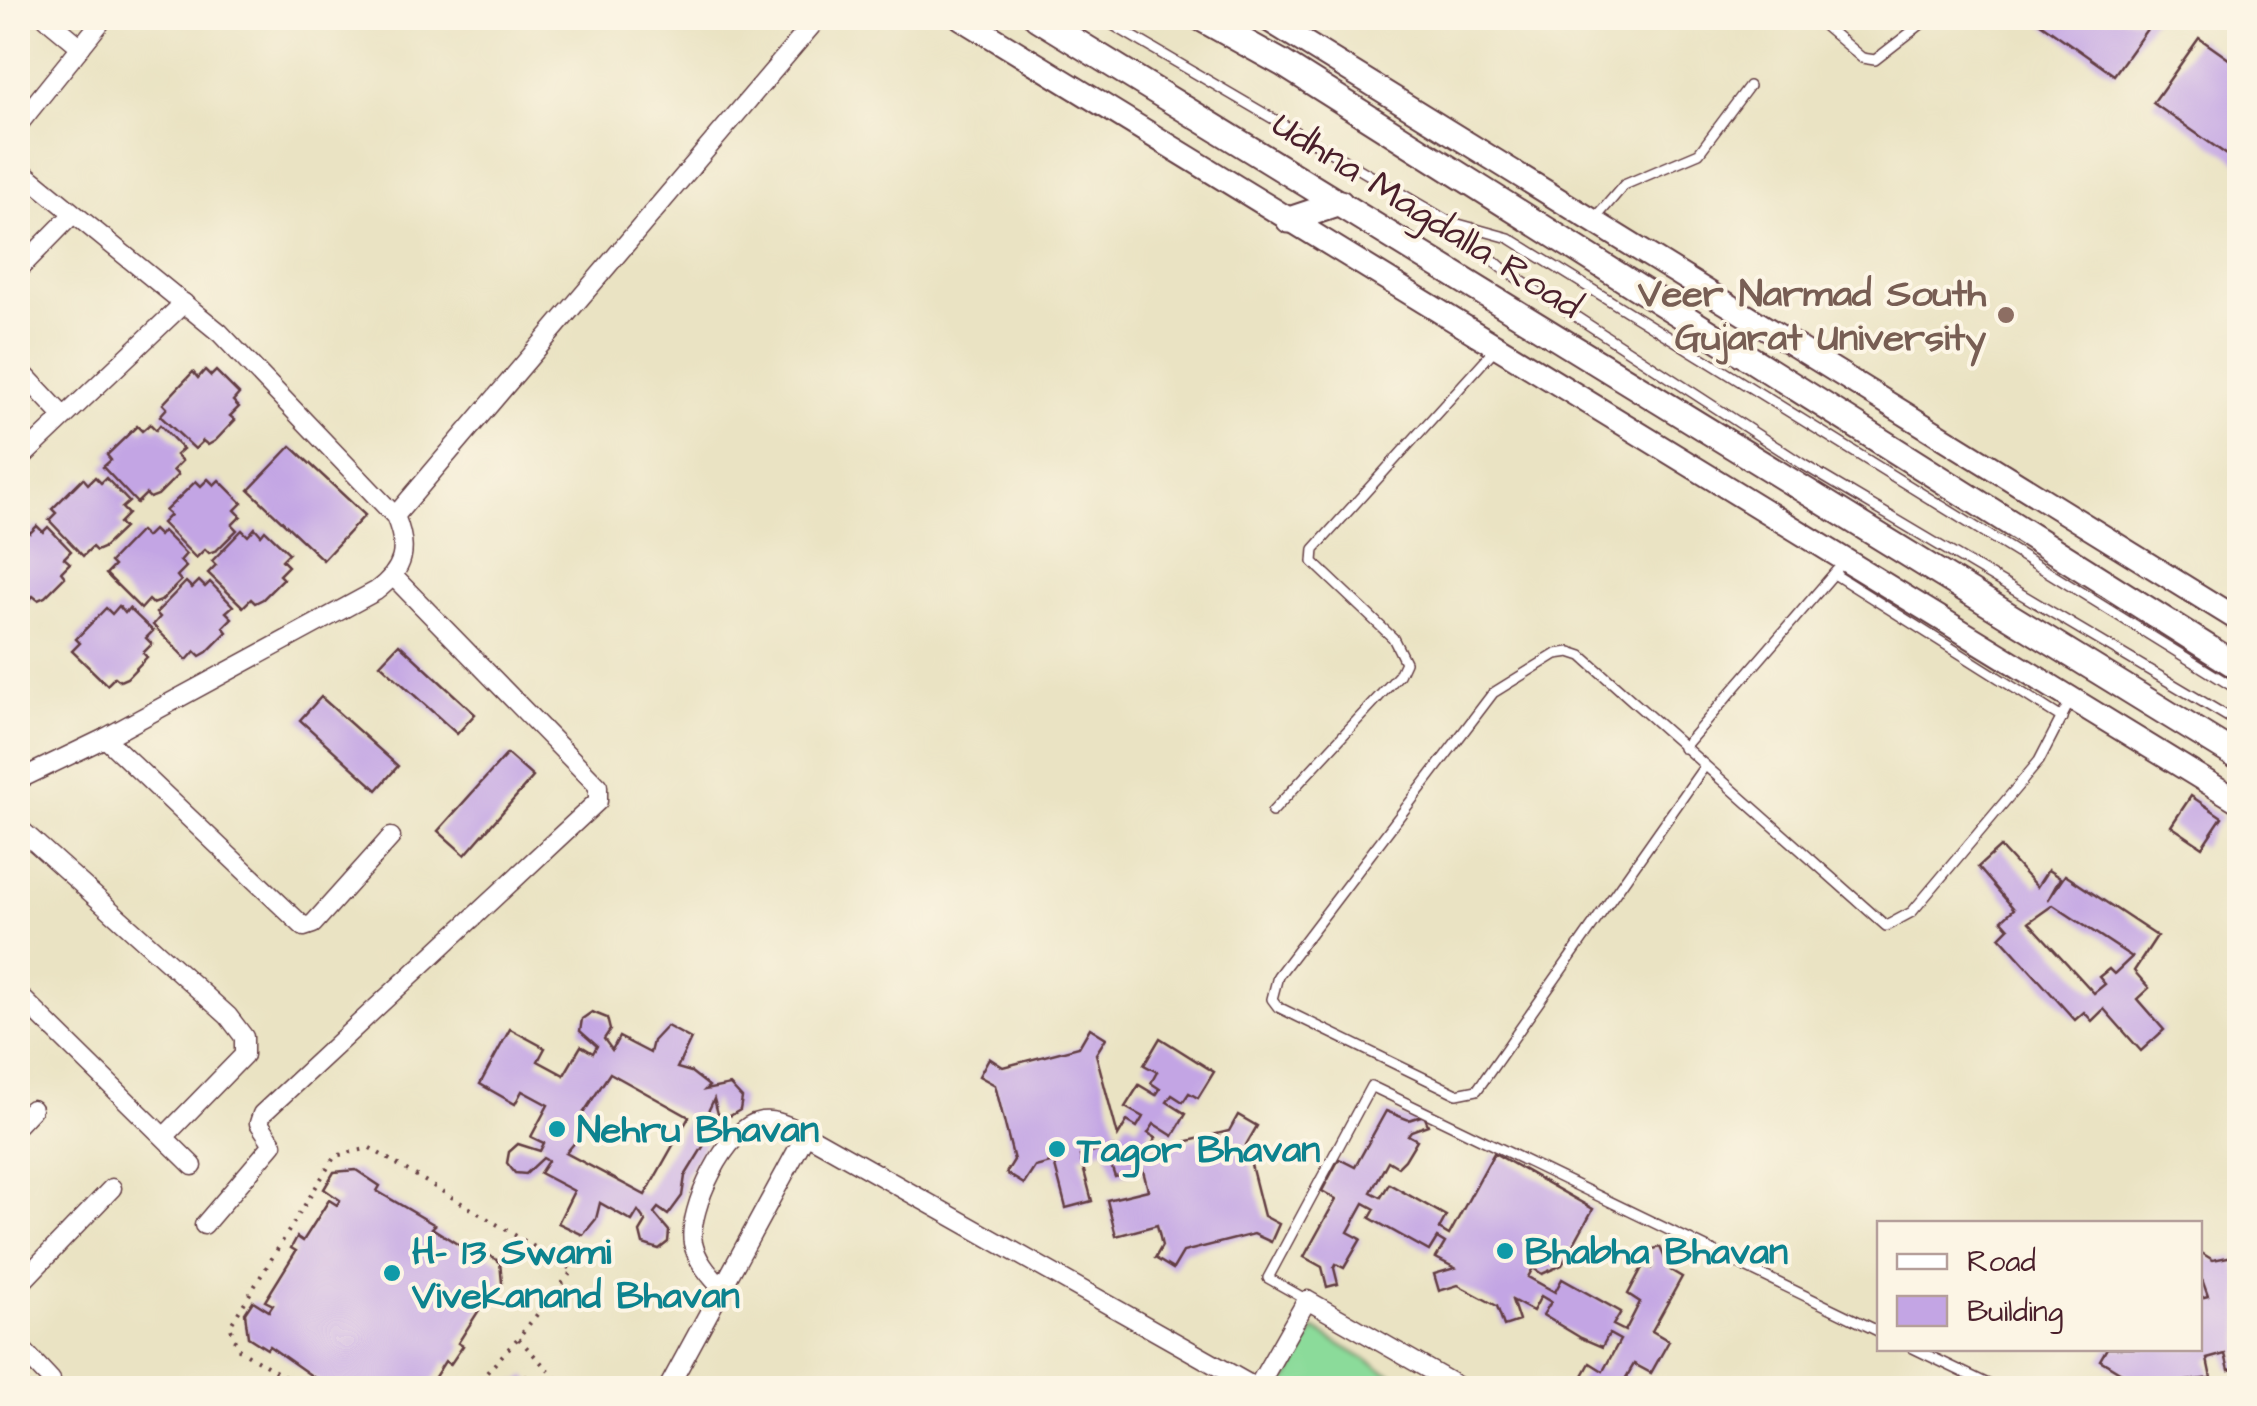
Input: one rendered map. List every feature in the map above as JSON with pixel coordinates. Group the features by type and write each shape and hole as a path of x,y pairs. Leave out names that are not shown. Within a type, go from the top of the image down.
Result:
{"main road":[{"name":"Udhna Magdalla Road","path":"1036,18 2240,758"},
{"name":"Udhna Magdalla Road","path":"1201,18 1282,63 2240,668"},
{"path":"1289,220 1340,203"}],"street":[{"path":"46,18 81,47"},
{"path":"394,516 818,18"},
{"path":"962,18 1497,348 2067,708 2240,802"},
{"path":"1266,18 2240,621"},
{"path":"18,125 98,20"},
{"path":"18,168 220,333 394,516 405,539 403,561 394,577 105,738 18,780"},
{"path":"18,270 73,214"},
{"path":"18,461 184,303"},
{"path":"18,368 64,417"},
{"path":"204,1225 273,1144 260,1123 262,1114 598,800 598,786 394,577"},
{"path":"105,738 304,928 313,924 391,837"},
{"path":"18,828 228,1016 244,1037 244,1055 165,1136"},
{"path":"18,994 193,1166"},
{"path":"18,1124 32,1108"},
{"path":"722,1289 698,1259 693,1212 727,1148 742,1130 758,1121 771,1120 806,1134 1257,1388 1306,1300 1462,1388"},
{"path":"668,1388 806,1134"},
{"path":"18,1286 112,1188"},
{"path":"18,1345 52,1380"}],"lane":[{"path":"1101,18 1448,221 1506,271 1804,464 2240,724"},
{"path":"1815,18 1862,58 1875,60 1929,18"},
{"path":"1594,221 1624,185 1699,153 1749,86"},
{"path":"1448,221 1508,238 2240,692"},
{"path":"1272,812 1399,675 1405,662 1394,638 1313,562 1314,548 1497,348"},
{"path":"1683,748 1840,567"},
{"path":"1704,767 1477,1090 1457,1094 1278,1007 1272,999 1278,976 1482,707 1505,684 1556,654 1570,652 1582,656 1876,922 1895,925 1912,912 2039,761 2067,708"},
{"path":"1306,1300 1268,1278 1370,1086 1877,1331"},
{"path":"1919,1351 1996,1388"}],"path":[{"path":"303,1388 237,1348 230,1326 335,1156 370,1148 573,1270 473,1388"},
{"path":"518,1338 565,1388"}],"green space":[{"path":"1315,1330 1414,1388 1283,1388"}],"building":[{"path":"2033,18 2155,18 2114,75"},
{"path":"2199,38 2240,67 2240,164 2153,103"},
{"path":"205,370 211,376 216,371 239,394 233,401 239,407 230,416 235,420 215,441 208,445 203,441 195,449 160,416 167,408 163,404 193,372 198,378"},
{"path":"150,424 156,430 160,425 183,449 176,455 182,461 173,470 178,475 158,495 150,498 146,494 137,503 103,467 111,460 107,455 137,426 142,431"},
{"path":"291,446 365,515 323,560 249,490"},
{"path":"95,477 101,483 106,478 129,502 122,508 128,514 119,523 124,528 103,548 96,551 92,547 83,556 49,520 56,513 52,509 83,478 88,484"},
{"path":"208,479 214,485 219,480 242,503 235,510 241,516 232,525 237,530 217,550 209,553 205,549 196,558 162,523 170,515 165,511 196,481 201,486"},
{"path":"37,526 43,532 48,527 71,551 64,558 70,563 61,572 65,577 45,597 38,600 33,596 25,605 18,597 18,534 24,528 30,533"},
{"path":"255,528 261,535 265,530 289,553 282,560 288,566 279,575 283,579 263,599 255,603 251,599 243,607 208,573 216,565 212,561 242,530 248,536"},
{"path":"153,530 159,536 163,531 186,554 180,561 186,567 177,576 181,581 161,601 153,604 149,600 141,609 106,574 114,566 110,562 140,531 146,537"},
{"path":"199,581 205,587 210,582 233,606 226,612 232,618 223,627 227,632 207,652 200,656 195,651 187,660 153,625 160,617 156,613 186,582 192,588"},
{"path":"119,606 125,613 129,608 153,631 146,638 152,644 143,653 147,657 127,678 120,681 115,677 107,685 72,651 80,643 76,639 106,608 112,614"},
{"path":"399,644 475,714 457,734 380,664"},
{"path":"321,697 398,766 377,790 300,720"},
{"path":"507,754 533,777 465,855 438,831"},
{"path":"2191,796 2222,817 2202,847 2171,826"},
{"path":"2000,847 2037,887 2048,870 2060,878 2048,900 2065,875 2157,936 2134,971 2149,988 2137,999 2164,1030 2141,1051 2104,1009 2092,1021 2084,1012 2075,1020 2000,937 2009,928 2002,920 2014,909 1978,867","holes":["2053,905 2132,957 2114,974 2109,969 2099,977 2105,984 2094,993 2029,922"]},
{"name":"Nehru Bhavan","path":"592,1012 607,1018 610,1030 604,1039 612,1050 619,1037 650,1053 653,1041 667,1026 691,1039 677,1068 691,1072 709,1086 705,1090 730,1085 742,1098 740,1110 730,1116 718,1114 714,1099 705,1118 717,1124 685,1176 682,1196 668,1215 658,1208 654,1213 669,1231 668,1242 659,1249 643,1244 640,1232 646,1222 638,1211 632,1221 600,1203 596,1219 583,1235 558,1223 574,1191 540,1173 548,1161 543,1158 526,1174 515,1173 507,1163 509,1152 518,1144 540,1151 544,1143 531,1137 548,1105 522,1091 515,1104 480,1084 510,1029 545,1048 538,1061 564,1075 581,1046 593,1053 597,1046 580,1031 582,1019","holes":["610,1073 689,1117 645,1195 566,1153 576,1141 578,1121"]},
{"name":"Tagor Bhavan","path":"1090,1028 1106,1038 1096,1054 1118,1136 1127,1121 1137,1127 1143,1117 1125,1107 1139,1085 1156,1095 1160,1089 1151,1083 1157,1072 1144,1065 1160,1038 1214,1072 1198,1098 1189,1093 1183,1102 1172,1095 1167,1102 1186,1114 1173,1136 1154,1124 1148,1133 1156,1138 1148,1151 1229,1131 1238,1115 1257,1126 1246,1145 1264,1216 1279,1224 1271,1242 1254,1234 1183,1252 1173,1269 1155,1258 1162,1246 1157,1225 1116,1236 1107,1200 1148,1190 1141,1163 1135,1172 1115,1177 1107,1154 1112,1147 1080,1156 1092,1201 1066,1208 1054,1162 1035,1167 1024,1184 1006,1173 1014,1160 995,1085 979,1076 989,1058 1003,1067 1079,1047"},
{"name":"Bhabha Bhavan","path":"1386,1111 1409,1120 1424,1115 1428,1125 1411,1131 1408,1135 1417,1140 1405,1160 1398,1167 1388,1161 1371,1192 1381,1197 1389,1184 1446,1216 1439,1229 1449,1235 1494,1153 1593,1209 1562,1265 1542,1274 1533,1268 1528,1277 1555,1292 1562,1279 1621,1312 1613,1325 1625,1331 1640,1302 1628,1294 1644,1264 1651,1268 1650,1250 1660,1247 1670,1270 1682,1277 1652,1331 1669,1341 1651,1373 1634,1364 1620,1388 1576,1388 1590,1363 1603,1371 1620,1340 1609,1334 1602,1347 1581,1338 1543,1315 1551,1302 1541,1296 1533,1311 1512,1300 1519,1321 1504,1326 1497,1306 1458,1285 1439,1291 1434,1274 1455,1268 1436,1258 1445,1243 1437,1238 1429,1251 1370,1218 1375,1209 1364,1203 1348,1232 1361,1239 1344,1268 1336,1264 1338,1284 1327,1287 1322,1267 1304,1257 1336,1199 1322,1191 1339,1159 1355,1167"},
{"name":"H- 13 Swami Vivekanand Bhavan","path":"356,1170 380,1186 377,1191 435,1225 432,1228 478,1257 482,1251 500,1262 502,1283 492,1299 488,1296 458,1343 463,1346 450,1365 445,1361 428,1388 329,1388 269,1346 267,1349 248,1337 245,1313 253,1301 269,1311 273,1305 265,1301 296,1251 291,1248 297,1237 303,1241 329,1200 337,1205 340,1200 324,1189 334,1172"},
{"path":"2202,1253 2213,1260 2233,1256 2240,1284 2240,1351 2233,1352 2240,1368 2229,1370 2225,1354 2207,1359 2211,1378 2179,1382 2175,1388 2146,1388 2100,1360 2105,1351 2202,1351 2202,1298 2208,1296 2202,1280"},
{"name":"H- 13 Swami Vivekanand Bhavan","path":"526,1376 537,1388 506,1388 515,1380 518,1383"}],"place":[{"name":"Veer Narmad South Gujarat University","path":"2006,315"},
{"name":"Nehru Bhavan","path":"557,1129"},
{"name":"Tagor Bhavan","path":"1057,1149"},
{"name":"Bhabha Bhavan","path":"1505,1251"},
{"name":"H- 13 Swami Vivekanand Bhavan","path":"392,1273"}]}
